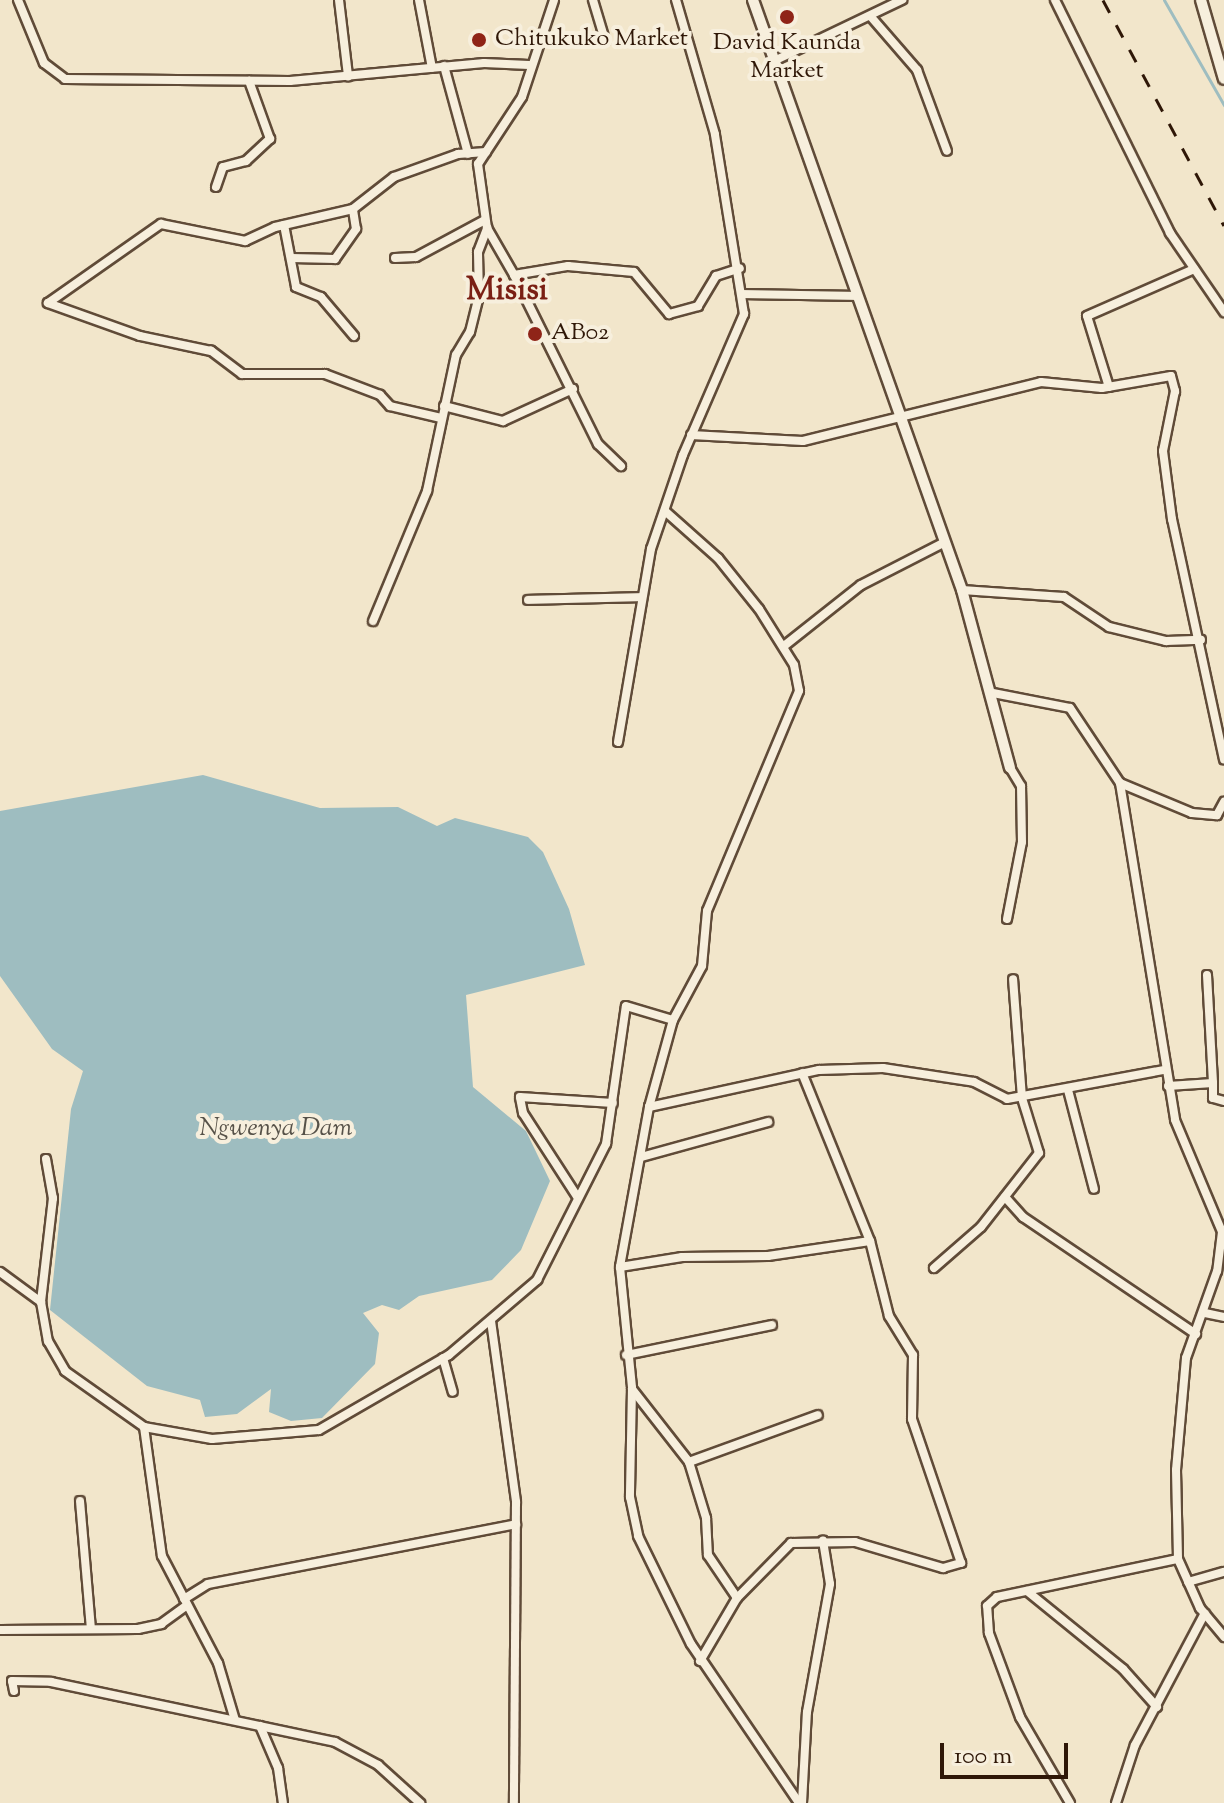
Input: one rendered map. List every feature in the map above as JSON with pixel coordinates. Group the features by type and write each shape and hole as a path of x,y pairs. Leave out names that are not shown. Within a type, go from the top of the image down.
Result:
{"street":[{"path":"18,0 44,63 65,79 249,81 348,76 444,66 529,65"},
{"path":"339,0 348,76"},
{"path":"419,0 432,68"},
{"path":"554,0 529,65 522,97 476,173 486,224 514,275 518,293 573,389 604,453 621,466"},
{"path":"593,0 605,40"},
{"path":"618,742 642,597 665,511 691,435 744,314 740,268 725,217 715,134 676,0"},
{"path":"753,0 962,590 993,693 1010,768 1021,786 1022,842 1007,919"},
{"path":"776,60 872,18 902,0"},
{"path":"1055,0 1194,269 1224,312"},
{"path":"1201,0 1224,79"},
{"path":"1203,15 1209,0"},
{"path":"872,18 917,70 947,151"},
{"path":"444,66 468,154"},
{"path":"216,187 223,167 246,161 270,139 249,81"},
{"path":"441,418 390,406 380,395 325,374 242,374 211,351 140,336 48,303 161,224 233,241 353,209 394,177 468,154 486,152"},
{"path":"292,258 335,259 356,229 353,209"},
{"path":"395,258 416,257 486,224"},
{"path":"373,621 427,491 456,355 470,332 479,297 478,252 486,224"},
{"path":"284,225 298,289 321,297 354,336"},
{"path":"514,275 568,266 634,272 669,314 698,306 716,276 740,268"},
{"path":"1109,387 1087,316 1194,269"},
{"path":"744,294 857,296"},
{"path":"691,435 803,441 900,421 1041,382 1109,387 1166,375 1174,381 1163,451 1172,519 1201,640 1224,759"},
{"path":"444,406 503,421 573,389"},
{"path":"665,511 718,558 784,646 799,679 797,706 747,810 707,911 702,966 673,1020 649,1107 620,1267 626,1355 632,1388 629,1477 638,1536 700,1661 800,1803"},
{"path":"784,646 861,585 945,542"},
{"path":"962,590 1064,597 1109,627 1166,641 1201,640"},
{"path":"528,600 642,597"},
{"path":"993,693 1070,708 1120,783 1164,1070 1181,1142 1223,1232 1205,1313 1179,1393 1178,1559 1205,1613 1224,1637"},
{"path":"1120,783 1192,813 1220,817 1224,802"},
{"path":"1207,975 1213,1098 1224,1101"},
{"path":"934,1268 1005,1197 1039,1153 1022,1098 1013,979"},
{"path":"46,1159 53,1198 41,1302 48,1341 65,1371 144,1427 212,1439 319,1430 443,1358 537,1280 606,1144 626,1006 673,1020"},
{"path":"649,1107 802,1073 883,1068 974,1082 1007,1099 1164,1070"},
{"path":"700,1661 737,1598 791,1543 823,1541 883,1546 943,1568 961,1563 912,1419 913,1355 881,1296 870,1241 802,1073"},
{"path":"1168,1086 1213,1083"},
{"path":"1068,1090 1094,1189"},
{"path":"578,1198 523,1113 520,1097 613,1103"},
{"path":"641,1157 741,1135 768,1122"},
{"path":"1005,1197 1023,1217 1196,1334"},
{"path":"620,1267 682,1257 768,1256 870,1241"},
{"path":"0,1272 41,1302"},
{"path":"1205,1313 1224,1317"},
{"path":"491,1321 516,1524 514,1803"},
{"path":"626,1355 772,1325"},
{"path":"443,1358 453,1392"},
{"path":"632,1388 689,1462 706,1518 708,1555 737,1598"},
{"path":"689,1462 818,1415"},
{"path":"144,1427 162,1556 218,1663 235,1720"},
{"path":"80,1501 91,1629"},
{"path":"0,1630 138,1629 161,1624 208,1584 516,1524"},
{"path":"800,1803 807,1712 830,1584 823,1541"},
{"path":"1068,1803 1020,1717 986,1623 991,1600 1178,1559"},
{"path":"1188,1582 1224,1572"},
{"path":"1027,1591 1123,1669 1157,1707"},
{"path":"1116,1803 1135,1745 1205,1613"},
{"path":"14,1691 12,1681 51,1682 335,1742 378,1765 420,1803"},
{"path":"260,1726 278,1768 283,1803"}],"water":[{"name":"Ngwenya Dam","path":"203,775 320,808 398,807 437,826 455,818 528,837 543,852 569,909 585,965 466,995 473,1087 526,1131 550,1181 521,1250 492,1280 419,1296 399,1310 382,1305 363,1313 379,1333 375,1364 322,1418 291,1421 269,1412 271,1389 237,1414 205,1417 200,1400 147,1386 50,1310 71,1109 83,1071 52,1049 0,976 0,811"}],"waterway":[{"path":"1164,0 1224,105"}],"railway":[{"path":"1103,0 1224,226"}],"place":[{"name":"David Kaunda Market","path":"787,17"},
{"name":"Chitukuko Market","path":"479,40"},
{"name":"AB02","path":"535,334"}],"district":[{"name":"Misisi","path":"507,291"}]}
